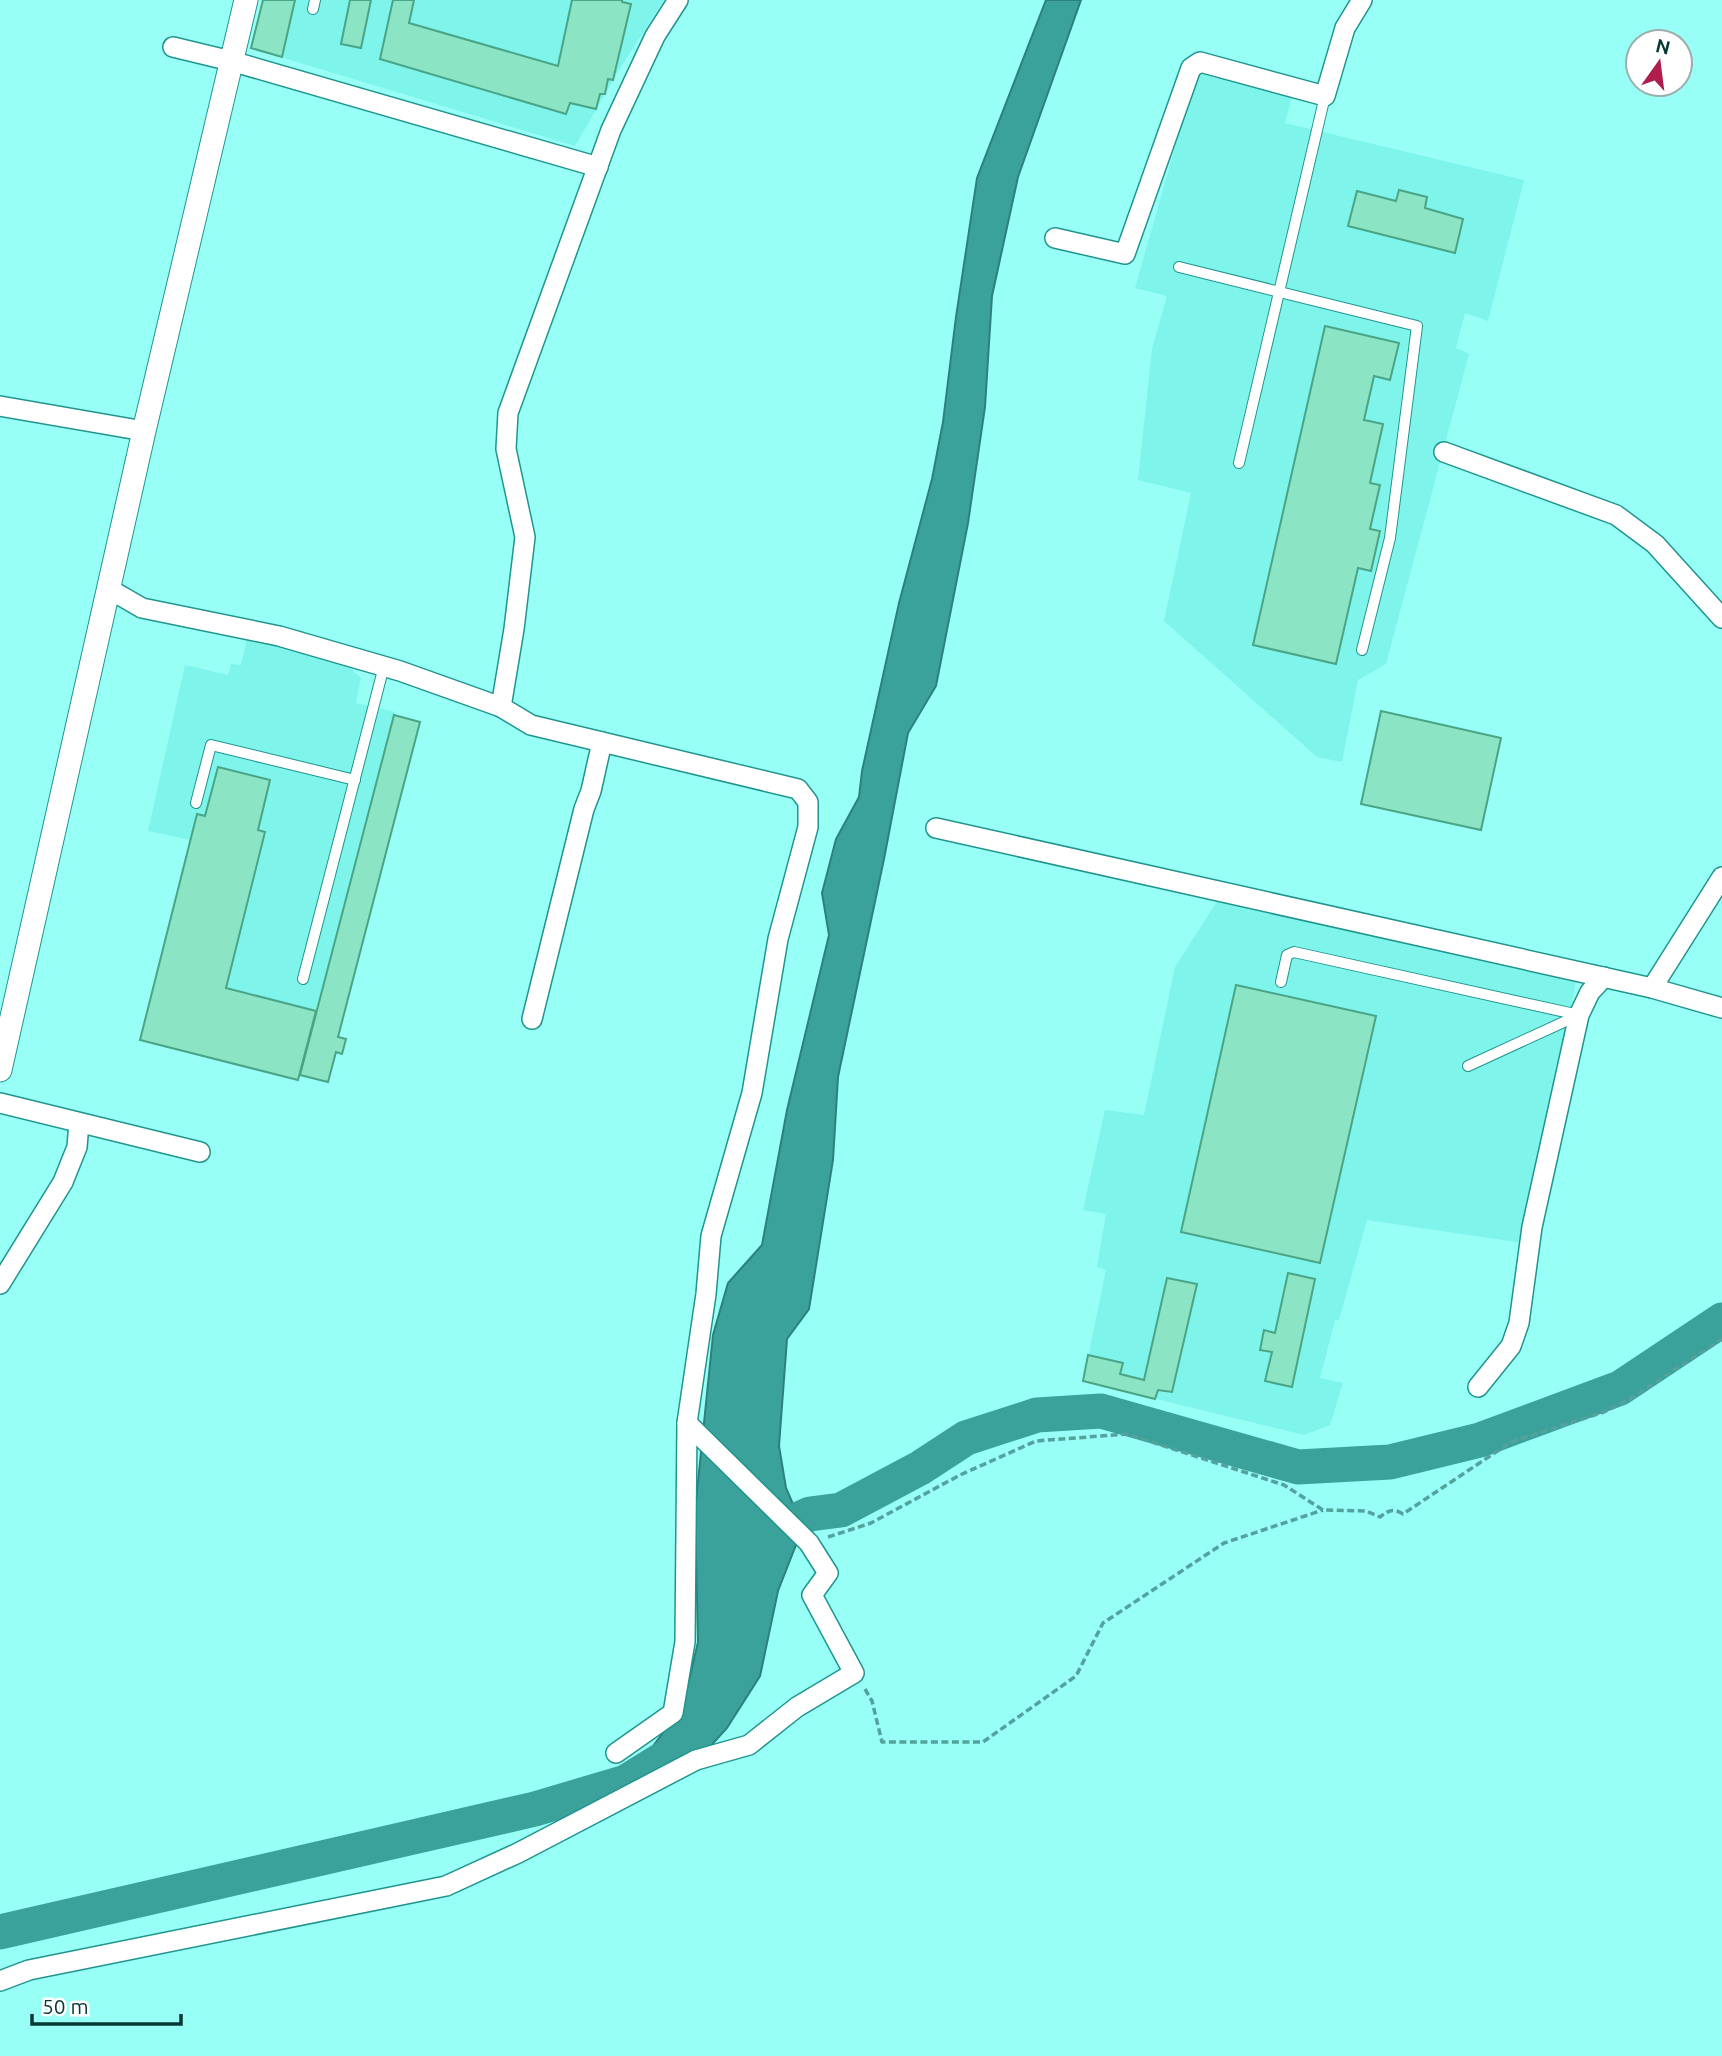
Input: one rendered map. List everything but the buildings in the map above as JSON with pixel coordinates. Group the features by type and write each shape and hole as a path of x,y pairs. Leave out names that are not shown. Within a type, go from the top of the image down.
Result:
{"street":[{"path":"0,1070 144,431 246,0"},
{"path":"501,708 525,537 506,449 508,413 611,130 655,36 678,0"},
{"path":"1055,238 1125,254 1191,68 1200,62 1325,96 1345,27 1362,0"},
{"path":"173,47 231,61 598,167"},
{"path":"0,406 144,431"},
{"path":"1444,452 1616,515 1655,544 1722,618"},
{"path":"109,589 142,608 279,636 384,666 501,708 531,725 797,789 807,802 808,827 778,939 752,1093 711,1236 693,1429 685,1642 673,1713 616,1753"},
{"path":"531,1019 602,743"},
{"path":"936,828 1604,977 1722,1008"},
{"path":"1652,988 1722,877"},
{"path":"1478,1387 1511,1346 1519,1323 1532,1227 1579,1015 1590,992 1604,977"},
{"path":"0,1103 200,1152"},
{"path":"0,1284 62,1182 77,1147 79,1122"},
{"path":"0,1981 29,1970 446,1886 519,1853 696,1760 749,1745 797,1707 854,1673 812,1595 828,1573 808,1543 693,1429"}],"lane":[{"path":"1239,463 1325,96"},
{"path":"1179,267 1417,326 1390,538 1362,650"},
{"path":"303,979 384,666"},
{"path":"196,803 211,746 355,780"},
{"path":"1281,982 1287,955 1294,952 1579,1015"},
{"path":"1468,1066 1579,1015"}],"path":[{"path":"854,1673 872,1701 882,1742 984,1742 1076,1676 1103,1623 1224,1542 1323,1510 1366,1511 1380,1517 1388,1510 1403,1514 1511,1442 1604,1412 1630,1399 1722,1339"},
{"path":"808,1543 871,1523 960,1475 1036,1441 1127,1434 1284,1485 1323,1510"}],"shaded area":[{"path":"263,0 664,0 575,146 251,48"},
{"path":"1046,0 1081,0 1018,177 992,296 985,407 968,523 936,686 908,733 838,1077 833,1160 809,1309 787,1339 779,1446 786,1488 803,1527 778,1591 760,1676 727,1728 708,1749 626,1782 683,1706 698,1642 695,1511 713,1335 728,1283 762,1245 787,1110 829,935 822,893 836,839 859,797 862,771 899,603 932,479 943,422 977,178"},
{"path":"1201,72 1292,97 1285,123 1524,180 1488,321 1465,313 1456,348 1469,354 1386,664 1358,680 1342,762 1317,757 1164,621 1191,493 1138,480 1152,349 1167,296 1135,288 1195,77"},
{"path":"247,639 343,661 361,678 356,703 395,712 394,715 420,722 338,1036 346,1039 342,1054 336,1053 328,1082 300,1075 298,1080 140,1040 191,840 148,831 185,665 228,675 231,664 241,665"},
{"path":"1218,900 1576,981 1523,1243 1367,1220 1339,1320 1335,1320 1320,1378 1343,1383 1330,1425 1304,1435 1083,1381 1106,1270 1097,1267 1106,1214 1083,1210 1105,1110 1144,1115 1175,967"}],"waterway":[{"path":"765,1550 781,1527 810,1514 841,1510 920,1468 966,1438 1037,1415 1101,1411 1298,1467 1390,1462 1480,1440 1620,1388 1722,1320"},
{"path":"0,1932 535,1809 626,1782 668,1756"}]}
